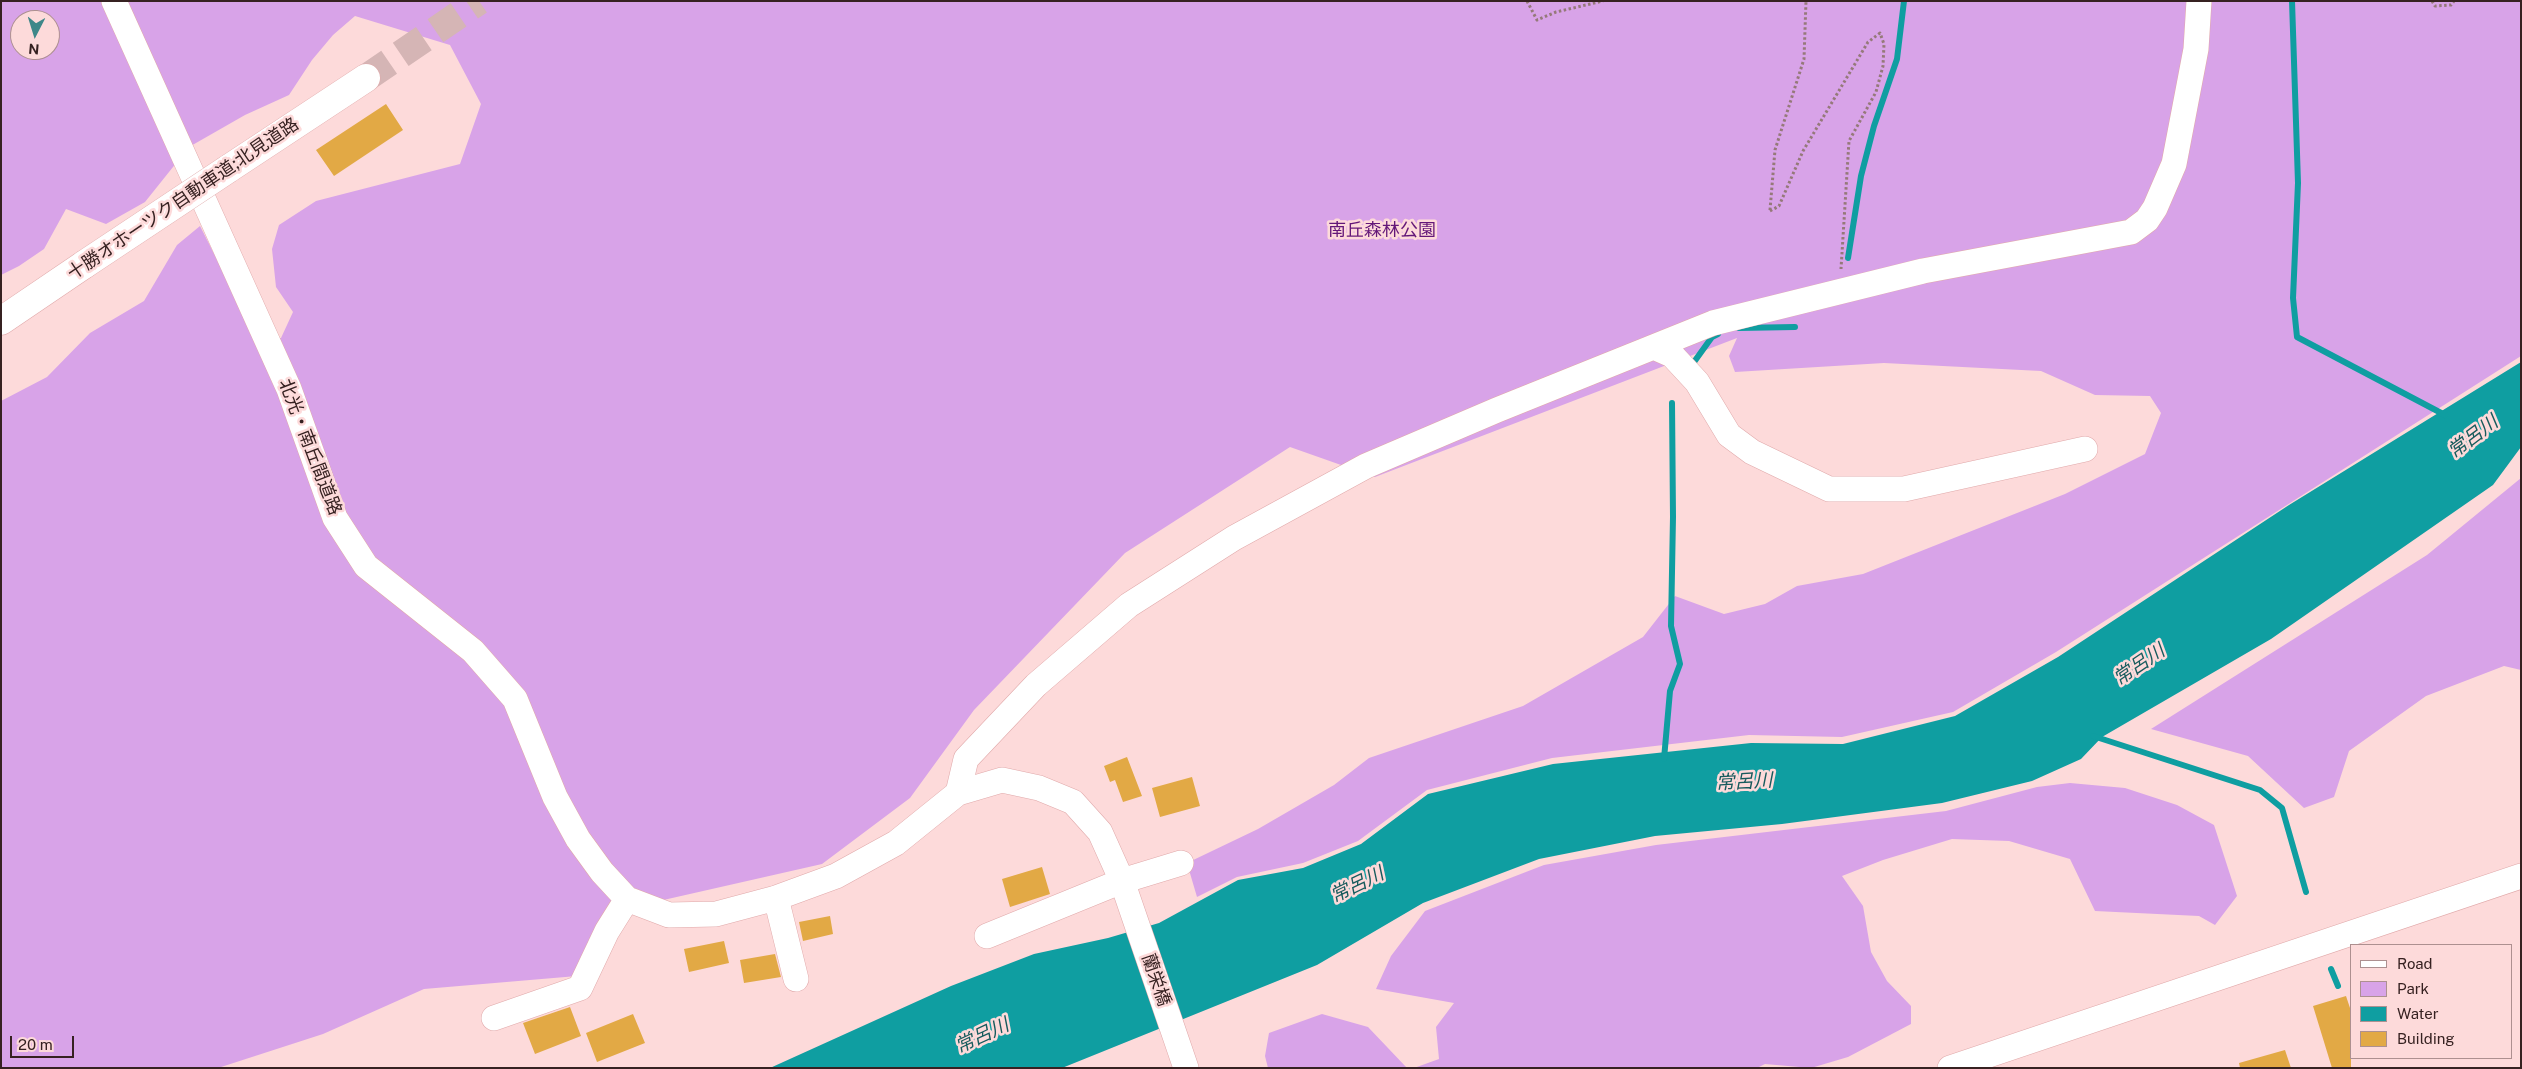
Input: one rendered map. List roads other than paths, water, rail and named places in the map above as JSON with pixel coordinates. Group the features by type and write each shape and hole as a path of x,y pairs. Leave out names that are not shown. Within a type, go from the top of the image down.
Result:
{"highway":[{"name":"十勝オホーツク自動車道;北見道路","path":"1,321 366,78"}],"street":[{"name":"北光・南丘間道路","path":"114,1 289,389 335,518 366,566 473,651 515,699 555,797 578,839 602,872 627,899"},
{"path":"494,1018 580,988 607,931 627,899 669,915 716,914 776,898 836,876 896,843 958,793 966,759 1036,685 1129,605 1234,538 1366,466 1713,323 1924,271 2131,232 2146,220 2166,188 2174,164 2196,49 2199,1"},
{"path":"1654,347 1672,355 1697,382 1729,435 1752,452 1829,489 1904,489 2085,449"},
{"name":"蘭栄橋","path":"958,793 1002,780 1039,788 1073,802 1100,832 1124,887 1186,1068"},
{"path":"987,936 1124,887 1181,862"},
{"path":"1950,1068 2521,876"},
{"path":"776,898 796,980"}],"water":[{"name":"常呂川","path":"2521,362 2521,447 2493,485 2271,639 2102,737 2081,759 2032,781 1942,803 1782,824 1655,836 1539,859 1423,903 1317,965 1062,1068 770,1068 951,986 1034,954 1108,938 1159,923 1238,880 1303,868 1361,844 1428,794 1553,764 1751,743 1843,744 1955,716 2058,657 2289,505"}],"waterway":[{"path":"1848,258 1861,176 1874,126 1897,59 1904,1"},
{"path":"2292,1 2298,183 2293,298 2297,337 2445,415"},
{"path":"1739,328 1795,327"},
{"path":"1694,362 1712,337 1718,334"},
{"path":"1664,759 1670,691 1680,664 1671,626 1673,517 1672,403"},
{"path":"2093,736 2260,790 2282,808 2306,892"},
{"path":"2331,969 2338,986"}],"tunnel":[{"path":"366,78 479,1"}],"park label":[{"name":"南丘森林公園","path":"1382,230"}]}
